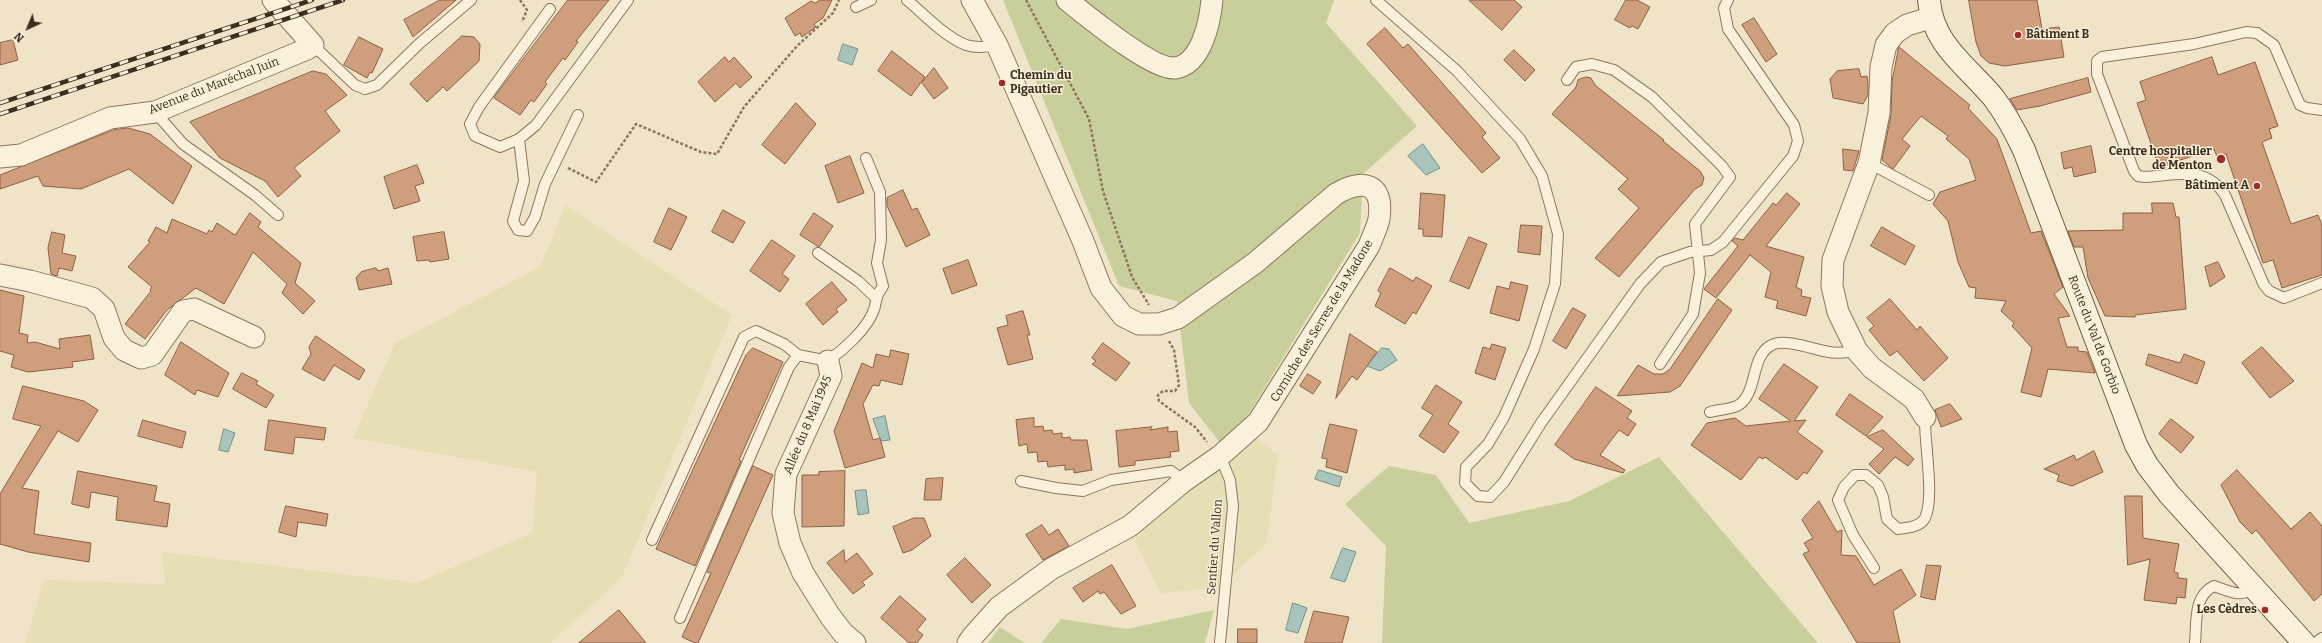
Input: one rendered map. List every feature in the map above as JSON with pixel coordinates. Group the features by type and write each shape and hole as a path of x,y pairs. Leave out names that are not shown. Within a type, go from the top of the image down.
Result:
{"street":[{"path":"273,0 313,44"},
{"name":"Corniche des Serres de la Madone","path":"968,643 999,607 1051,569 1130,526 1184,481 1220,456 1258,422 1369,246 1379,221 1379,203 1373,189 1362,184 1349,186 1336,194 1255,263 1207,299 1178,318 1159,324 1139,324 1123,316 1101,288 1080,234 997,45 972,0"},
{"path":"1067,0 1094,22 1152,62 1174,68 1187,63 1200,46 1210,24 1212,0"},
{"path":"1925,417 1914,399 1872,368 1857,351 1838,312 1832,286 1833,260 1869,163 1879,113 1881,67 1886,46 1895,33 1929,9"},
{"name":"Route du Val de Gorbio","path":"1929,9 1941,38 1961,64 1992,96 2008,118 2024,150 2136,444 2147,465 2169,494 2304,643"},
{"name":"Avenue du Maréchal Juin","path":"0,157 21,155 110,118 155,112 307,49 313,44"},
{"path":"0,275 92,298 104,309 114,338 124,350 141,358 152,355 183,311 194,309 254,337"},
{"name":"Allée du 8 Mai 1945","path":"828,362 831,376 786,474 783,513 790,543 803,573 830,616 843,633 855,643"}],"lane":[{"path":"313,44 355,85 365,89 377,85 420,43 471,0"},
{"path":"550,9 479,107 470,124 475,136 500,147 519,139 536,125 628,0"},
{"path":"856,7 871,0"},
{"path":"907,0 941,29 967,45 986,47 997,45"},
{"path":"1376,0 1457,71 1520,139 1542,176 1558,234 1555,284 1534,349 1504,418 1488,444 1466,467 1465,483 1478,496 1490,497 1504,482 1541,423 1640,284 1661,262 1697,252 1712,250 1724,242 1793,156 1798,140 1794,125 1728,29 1724,8 1728,0"},
{"path":"2322,110 2307,108 2300,105 2274,45 2257,33 2246,32 2194,44 2102,57 2097,61 2097,74 2138,176 2145,177 2200,174 2210,178 2219,185 2225,195 2264,285 2269,291 2284,298 2322,283"},
{"path":"1567,80 1576,67 1592,64 1614,70 1652,97 1722,166 1730,177 1695,224 1700,273 1693,314 1660,364"},
{"path":"155,112 183,144 254,195 278,216"},
{"path":"519,139 524,181 513,221 518,230 527,231 535,217 545,184 555,161 578,115"},
{"path":"828,362 849,346 873,312 875,297 883,286 877,263 881,240 880,192 866,158"},
{"path":"1869,163 1929,196"},
{"path":"818,253 858,281 875,297"},
{"name":"Allée du 8 Mai 1945","path":"652,540 744,337 756,331 784,344 798,355 828,362"},
{"path":"1710,412 1738,406 1748,392 1762,352 1770,345 1780,342 1830,352 1843,353 1857,351"},
{"path":"680,618 789,367 798,355"},
{"path":"1874,568 1853,535 1838,500 1844,486 1856,475 1866,475 1878,485 1884,497 1887,519 1898,529 1913,528 1925,519 1928,507 1928,447 1924,432 1925,417"},
{"name":"Sentier du Vallon","path":"1220,456 1230,480 1233,506 1220,643"},
{"path":"1021,481 1056,488 1083,491 1111,480 1171,471 1184,481"},
{"path":"2196,643 2198,602 2205,590 2214,586 2232,593 2244,594 2255,588"},
{"path":"2315,643 2322,638"}],"path":[{"path":"555,161 596,182 636,124 701,152 717,154 744,107 797,46 833,13 839,0"},
{"path":"1026,0 1088,119 1103,191 1130,270 1174,350 1179,385 1175,391 1163,391 1158,395 1159,400 1195,427 1220,456"}],"shaded area":[{"path":"566,205 732,315 622,577 551,643 25,643 44,580 165,584 162,552 417,583 532,533 537,472 353,438 395,343 540,267"},
{"path":"1241,426 1278,455 1267,543 1219,588 1160,593 1135,540 1221,444"}],"green space":[{"path":"1003,0 1334,0 1326,23 1417,126 1363,174 1360,233 1241,426 1221,444 1189,403 1177,301 1119,286"},
{"path":"1659,457 1818,643 1382,643 1386,546 1345,504 1389,466 1436,475 1469,523 1569,501"},
{"path":"1214,610 1205,643 1041,643 1061,619 1127,629"},
{"path":"1000,627 1025,643 988,643"}],"water":[{"path":"843,44 858,49 852,65 838,60"},
{"path":"1423,144 1440,168 1426,175 1408,156"},
{"path":"1382,348 1389,349 1397,360 1380,371 1367,366"},
{"path":"885,416 890,440 881,441 873,419"},
{"path":"224,429 235,433 228,452 219,450"},
{"path":"1319,470 1342,477 1339,487 1315,479"},
{"path":"866,490 869,513 858,515 855,491"},
{"path":"1343,548 1356,552 1345,582 1331,578"},
{"path":"1293,603 1307,608 1298,633 1286,630"}],"building":[{"path":"440,0 456,0 413,37 404,20"},
{"path":"568,0 609,0 576,41 578,42 565,60 563,58 545,82 547,84 534,102 531,100 520,115 494,98"},
{"path":"820,0 832,0 823,18 814,24 816,27 802,37 800,33 795,36 785,18 811,1 815,3"},
{"path":"1469,0 1514,0 1522,7 1502,30"},
{"path":"1626,0 1637,0 1650,7 1638,29 1632,26 1630,28 1615,20"},
{"name":"Bâtiment B","path":"1969,0 2037,0 2042,29 2059,27 2064,57 2005,66 1989,63 1981,56 1976,42"},
{"path":"1754,18 1777,54 1766,62 1742,25"},
{"path":"1385,28 1403,48 1408,44 1486,133 1482,137 1500,158 1482,173 1367,44"},
{"path":"462,36 474,37 480,44 479,61 447,91 443,87 427,102 410,84"},
{"path":"359,37 383,49 372,73 370,72 367,78 344,65"},
{"path":"13,40 18,60 0,65 0,43"},
{"path":"1899,47 1970,105 1968,108 1997,139 2031,233 2041,231 2063,287 2054,294 2070,316 2058,318 2067,347 2078,347 2078,351 2087,352 2095,373 2048,369 2041,397 2021,392 2032,348 2012,326 2014,323 2001,311 2006,301 1975,298 1976,288 1969,287 1958,262 1948,221 1933,204 1940,192 1976,180 1969,159 1946,139 1948,136 1921,116 1902,139 1910,146 1893,169 1882,160 1891,115 1892,82"},
{"path":"1514,50 1535,70 1525,81 1504,60"},
{"path":"892,51 925,77 911,96 878,71"},
{"path":"725,57 729,62 734,57 752,77 740,88 736,83 715,102 698,82"},
{"name":"Bâtiment A","path":"2212,57 2218,75 2255,62 2278,126 2269,129 2272,138 2262,142 2291,224 2318,215 2322,225 2322,275 2282,288 2273,260 2263,263 2226,154 2217,157 2214,149 2159,167 2137,103 2146,100 2140,82"},
{"path":"934,68 948,88 934,99 922,83"},
{"path":"1859,69 1861,77 1867,76 1868,84 1868,95 1863,104 1833,98 1830,79 1837,71"},
{"path":"313,71 326,74 347,95 325,111 340,131 294,168 301,176 278,197 265,181 220,158 190,122"},
{"path":"1586,77 1591,78 1595,85 1664,140 1663,141 1700,171 1704,178 1702,185 1695,189 1619,277 1595,258 1639,208 1618,189 1628,179 1552,114 1576,87 1578,80"},
{"path":"2088,78 2091,92 2040,106 2017,110 2010,99"},
{"path":"796,103 816,124 785,164 762,145"},
{"path":"128,128 150,134 192,166 173,204 129,169 81,189 43,186 38,176 0,189 0,175 113,130"},
{"path":"2091,146 2096,172 2074,177 2072,167 2064,169 2061,153"},
{"path":"1843,149 1859,151 1853,171 1844,170"},
{"path":"850,156 864,193 838,203 825,166"},
{"path":"417,165 424,183 415,186 420,201 394,209 384,177"},
{"path":"903,190 912,210 917,208 930,235 906,247 887,206 887,198"},
{"path":"1421,193 1445,195 1442,237 1423,236 1423,229 1419,229"},
{"path":"1787,193 1800,204 1766,246 1804,257 1796,287 1802,290 1801,296 1811,298 1806,316 1776,308 1778,301 1765,297 1771,272 1750,255 1716,298 1704,289 1738,246 1732,241 1735,238 1743,240 1773,203 1776,205"},
{"path":"2152,203 2173,203 2176,217 2179,217 2186,309 2135,315 2135,317 2105,316 2088,278 2083,247 2074,247 2068,231 2123,230 2123,213 2152,213"},
{"path":"669,208 687,217 671,250 654,242"},
{"path":"723,210 745,222 733,243 712,232"},
{"path":"250,213 261,222 258,227 301,263 295,283 315,301 303,314 282,293 287,284 253,252 224,304 196,288 167,310 145,339 125,324 151,291 150,290 152,287 128,267 150,242 148,241 156,227 167,233 172,219 207,234 209,230 212,232 217,223 235,235"},
{"path":"814,213 833,226 819,247 800,235"},
{"path":"1521,225 1542,226 1540,255 1518,252"},
{"path":"1882,227 1915,246 1905,265 1871,246"},
{"path":"52,232 65,235 62,253 76,256 72,271 59,268 57,276 51,274 48,248"},
{"path":"444,232 449,259 430,262 429,260 417,261 413,237"},
{"path":"1469,237 1487,244 1469,289 1450,281"},
{"path":"772,240 795,256 782,274 789,279 780,292 750,271"},
{"path":"968,260 977,285 952,294 943,269"},
{"path":"2218,262 2225,277 2210,287 2205,267"},
{"path":"376,268 378,271 388,268 392,284 359,290 356,278 361,272"},
{"path":"1390,268 1413,281 1416,277 1432,286 1416,314 1413,312 1405,324 1375,306 1381,293 1378,291"},
{"path":"832,282 847,300 836,309 838,312 823,325 806,304"},
{"path":"1511,282 1528,286 1519,321 1490,313 1497,286 1509,289"},
{"path":"0,290 24,296 19,333 28,335 27,343 35,342 60,349 59,339 90,335 94,359 72,362 73,367 28,372 11,367 14,355 0,351"},
{"path":"1718,299 1732,310 1680,386 1670,392 1617,396 1638,365 1654,374 1663,374 1670,369"},
{"path":"1890,299 1917,330 1920,326 1948,358 1924,381 1897,351 1890,356 1869,330 1874,326 1867,318"},
{"path":"1573,308 1586,315 1566,349 1553,341"},
{"path":"1023,311 1030,335 1027,335 1033,359 1008,365 997,328 1008,325 1006,316"},
{"path":"1350,334 1377,352 1357,380 1352,376 1336,398"},
{"path":"316,336 365,370 359,380 334,365 324,381 302,369 311,354 309,347"},
{"path":"181,342 229,373 218,397 197,390 195,395 165,375"},
{"path":"1103,343 1130,363 1116,381 1092,364 1096,361 1092,358"},
{"path":"1492,344 1506,348 1495,380 1475,373 1483,347 1490,349"},
{"path":"2262,347 2294,381 2270,398 2242,363"},
{"path":"753,348 783,362 739,460 741,461 695,566 656,549 746,355"},
{"path":"891,350 909,354 902,385 881,380 879,386 873,385 863,404 873,440 880,438 885,457 845,468 834,431 862,363 873,368 876,354 889,357"},
{"path":"2149,354 2180,363 2184,354 2205,362 2197,384 2146,365"},
{"path":"1784,364 1818,387 1794,421 1806,420 1797,432 1823,451 1807,474 1804,472 1797,480 1765,457 1763,459 1759,457 1741,480 1691,445 1707,423 1735,418 1746,426 1791,421 1759,399"},
{"path":"242,373 258,381 256,384 274,395 266,408 233,389"},
{"path":"1308,374 1321,382 1313,394 1300,386"},
{"path":"1436,385 1462,402 1448,424 1459,432 1444,453 1419,436 1433,415 1422,408"},
{"path":"23,386 84,401 98,410 78,442 58,431 22,488 39,491 34,534 91,543 89,562 28,552 0,544 0,494 41,426 13,419"},
{"path":"1596,387 1632,411 1627,418 1636,424 1628,436 1619,430 1600,455 1625,470 1623,473 1574,459 1555,445"},
{"path":"1850,394 1883,417 1866,436 1836,415"},
{"path":"1950,404 1962,419 1941,427 1935,410"},
{"path":"1034,418 1034,427 1043,426 1044,431 1052,430 1053,434 1062,433 1062,438 1070,437 1071,440 1087,440 1092,470 1074,473 1074,469 1065,470 1065,465 1048,467 1047,461 1038,462 1037,452 1028,453 1027,444 1019,446 1016,420"},
{"path":"2171,419 2194,437 2181,453 2159,434"},
{"path":"143,420 186,432 182,448 138,436"},
{"path":"269,420 326,428 324,440 295,437 293,454 265,450"},
{"path":"1330,424 1357,430 1347,473 1326,467 1327,459 1322,458"},
{"path":"1152,427 1150,430 1168,427 1168,432 1177,431 1179,451 1170,452 1171,457 1135,461 1135,465 1119,467 1116,431"},
{"path":"1883,430 1914,459 1908,466 1895,457 1879,474 1869,464 1884,449 1867,437"},
{"path":"2094,451 2103,472 2072,486 2057,481 2059,475 2044,469 2074,455 2076,460"},
{"path":"753,466 773,475 698,643 695,643 682,637 711,573 707,572"},
{"path":"2237,470 2291,529 2310,512 2322,526 2322,594 2314,601 2256,530 2252,534 2240,522 2221,485"},
{"path":"78,471 157,486 154,501 170,504 167,527 116,520 118,497 91,492 89,508 72,504"},
{"path":"845,471 844,526 802,527 802,475 819,475 819,472"},
{"path":"943,478 941,500 924,500 926,479"},
{"path":"2125,496 2142,496 2143,538 2179,544 2174,572 2178,573 2178,578 2187,579 2185,598 2177,597 2176,604 2144,600 2150,559 2128,565"},
{"path":"1819,501 1837,532 1842,530 1841,555 1856,556 1874,585 1901,569 1916,595 1893,611 1900,643 1857,643 1803,554 1809,551 1804,543 1813,538 1802,520"},
{"path":"286,506 328,514 326,526 298,522 296,537 279,532"},
{"path":"914,518 924,518 931,536 912,550 903,553 893,527"},
{"path":"1042,525 1049,535 1058,529 1069,546 1043,560 1026,535"},
{"path":"844,550 845,562 857,553 873,574 862,582 865,585 853,594 827,563"},
{"path":"965,558 991,585 972,603 947,575"},
{"path":"1112,565 1136,606 1121,614 1104,592 1100,594 1098,591 1083,602 1073,588"},
{"path":"1927,565 1941,566 1935,600 1921,597"},
{"path":"900,596 926,619 917,630 923,635 917,643 909,643 881,618"},
{"path":"619,610 646,643 579,643"},
{"path":"1314,611 1349,617 1342,643 1305,643"},
{"path":"1238,629 1257,629 1257,643 1238,643"}],"railway":[{"path":"0,103 312,0"},
{"path":"0,114 343,0"}],"place":[{"name":"Bâtiment B","path":"2018,35"},
{"name":"Chemin du Pigautier","path":"1002,83"},
{"name":"Centre hospitalier de Menton","path":"2221,159"},
{"name":"Bâtiment A","path":"2257,186"},
{"name":"Les Cèdres","path":"2265,610"}]}
